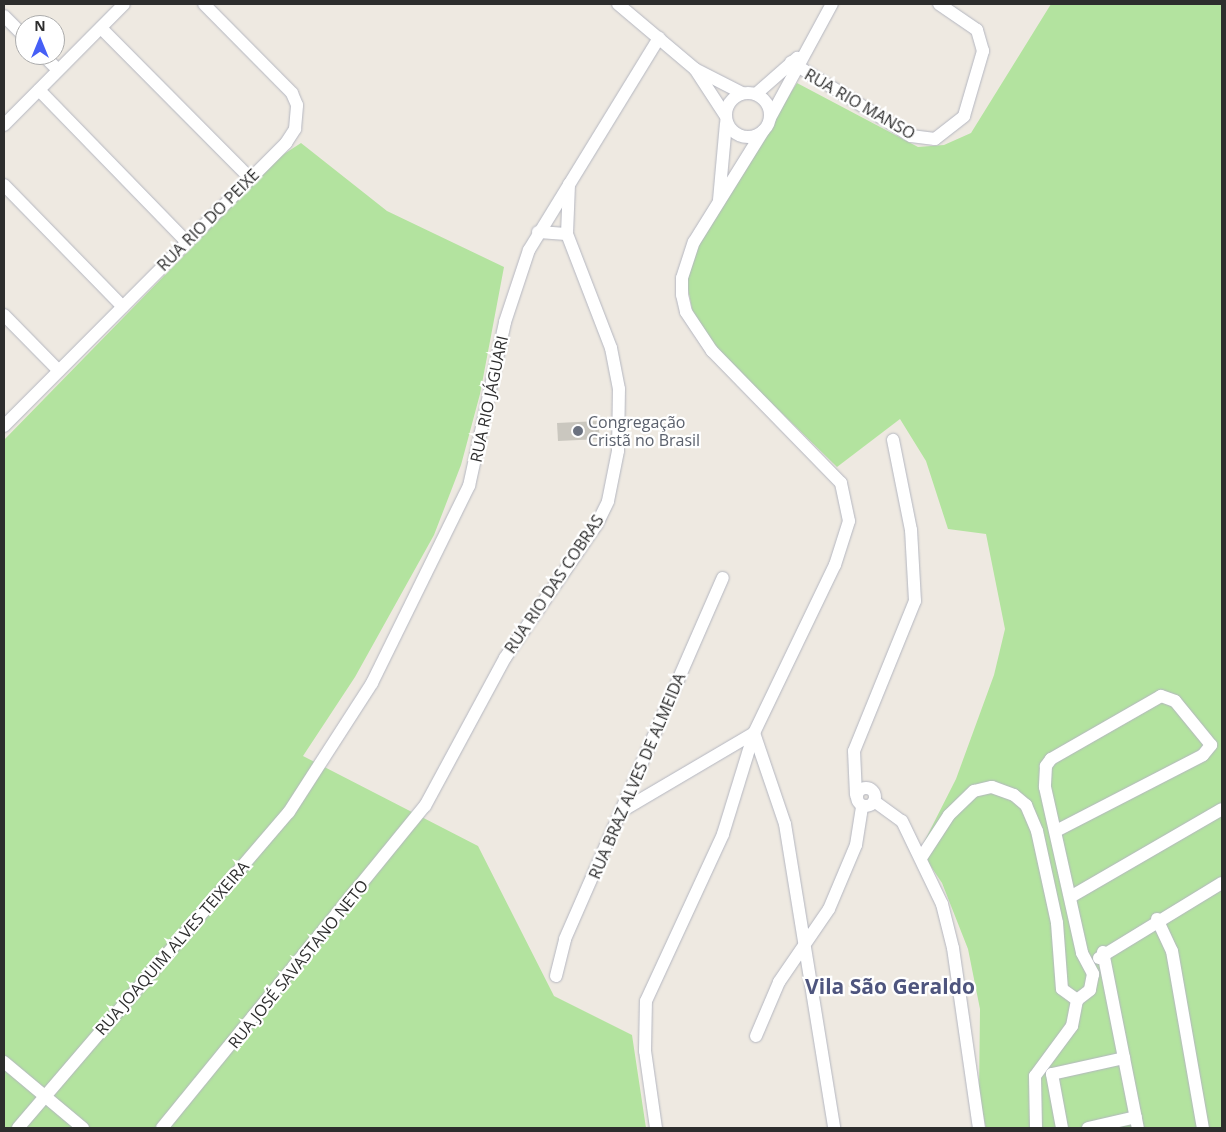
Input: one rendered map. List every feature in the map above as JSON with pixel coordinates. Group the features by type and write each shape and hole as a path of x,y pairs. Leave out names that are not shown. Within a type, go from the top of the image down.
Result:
{"street":[{"name":"RUA RIO DO PEIXE","path":"4,426 186,241 286,143 295,129 297,104 292,93 204,4"},
{"path":"618,4 694,70 726,119 743,137 763,131"},
{"path":"656,1128 645,1051 646,1001 723,834 754,733 835,565 849,521 849,504 841,483 712,350 686,312 682,278 685,262 719,200 763,131 795,65 805,52 832,4"},
{"name":"RUA RIO MANSO","path":"795,65 911,136 923,140 945,135 964,116 983,51 977,30 939,4"},
{"path":"4,125 100,28 118,6"},
{"path":"4,16 15,27"},
{"path":"100,28 249,178"},
{"name":"RUA RIO JÁGUARI","path":"323,764 372,683 469,486 505,322 538,232 659,38"},
{"path":"53,65 58,70"},
{"path":"756,94 795,65"},
{"path":"694,70 742,93 756,94 767,104 770,118"},
{"path":"39,90 186,241"},
{"path":"719,200 726,119 730,101 742,93"},
{"name":"RUA RIO DAS COBRAS","path":"431,797 505,658 597,524 608,501 621,418 616,364 567,234 569,184"},
{"path":"4,185 122,307"},
{"path":"538,232 567,234"},
{"path":"4,315 59,371"},
{"path":"893,440 911,530 915,601 854,750 852,771 865,798 896,814 921,858 950,931 978,1128"},
{"name":"RUA BRAZ ALVES DE ALMEIDA","path":"556,976 565,939 625,809 723,578"},
{"path":"1036,1128 1036,1076 1072,1026 1077,1000 1092,985 1090,968 1082,953 1072,896 1056,831 1044,780 1051,759 1156,698 1166,696 1175,702 1211,745 1203,755 1056,831"},
{"path":"625,809 754,733"},
{"path":"754,733 784,824 806,942 834,1128"},
{"name":"RUA JOAQUIM ALVES TEIXEIRA","path":"18,1128 289,812 323,764"},
{"path":"921,858 949,815 974,791 992,787 1014,795 1026,805 1037,831 1057,923 1062,989 1077,1000"},
{"name":"RUA JOSÉ SAVASTANO NETO","path":"162,1128 431,797"},
{"path":"756,1036 779,982 829,909 850,864 865,798"},
{"path":"1072,896 1222,809"},
{"path":"1090,968 1103,952 1157,919 1221,888"},
{"path":"1157,919 1172,951 1203,1128"},
{"path":"1088,1128 1137,1123 1103,952"},
{"path":"1062,1128 1052,1074 1124,1058"},
{"path":"4,1062 83,1128"}],"green space":[{"path":"1051,4 1222,4 1222,1128 986,1128 979,1096 980,1009 968,949 942,883 920,850 956,779 994,675 1005,629 986,534 948,529 926,461 900,419 837,467 709,342 693,314 686,279 694,242 797,83 918,147 944,145 971,133"},
{"path":"301,143 387,211 504,267 480,394 461,465 434,535 355,677 303,756 478,846 554,996 632,1035 646,1128 4,1128 4,440 281,156"}],"building":[{"name":"Congregação Cristã no Brasil","path":"598,421 600,439 558,441 557,423"}],"place":[{"name":"Congregação Cristã no Brasil","path":"578,431"}],"district":[{"name":"Vila São Geraldo","path":"890,986"}]}
